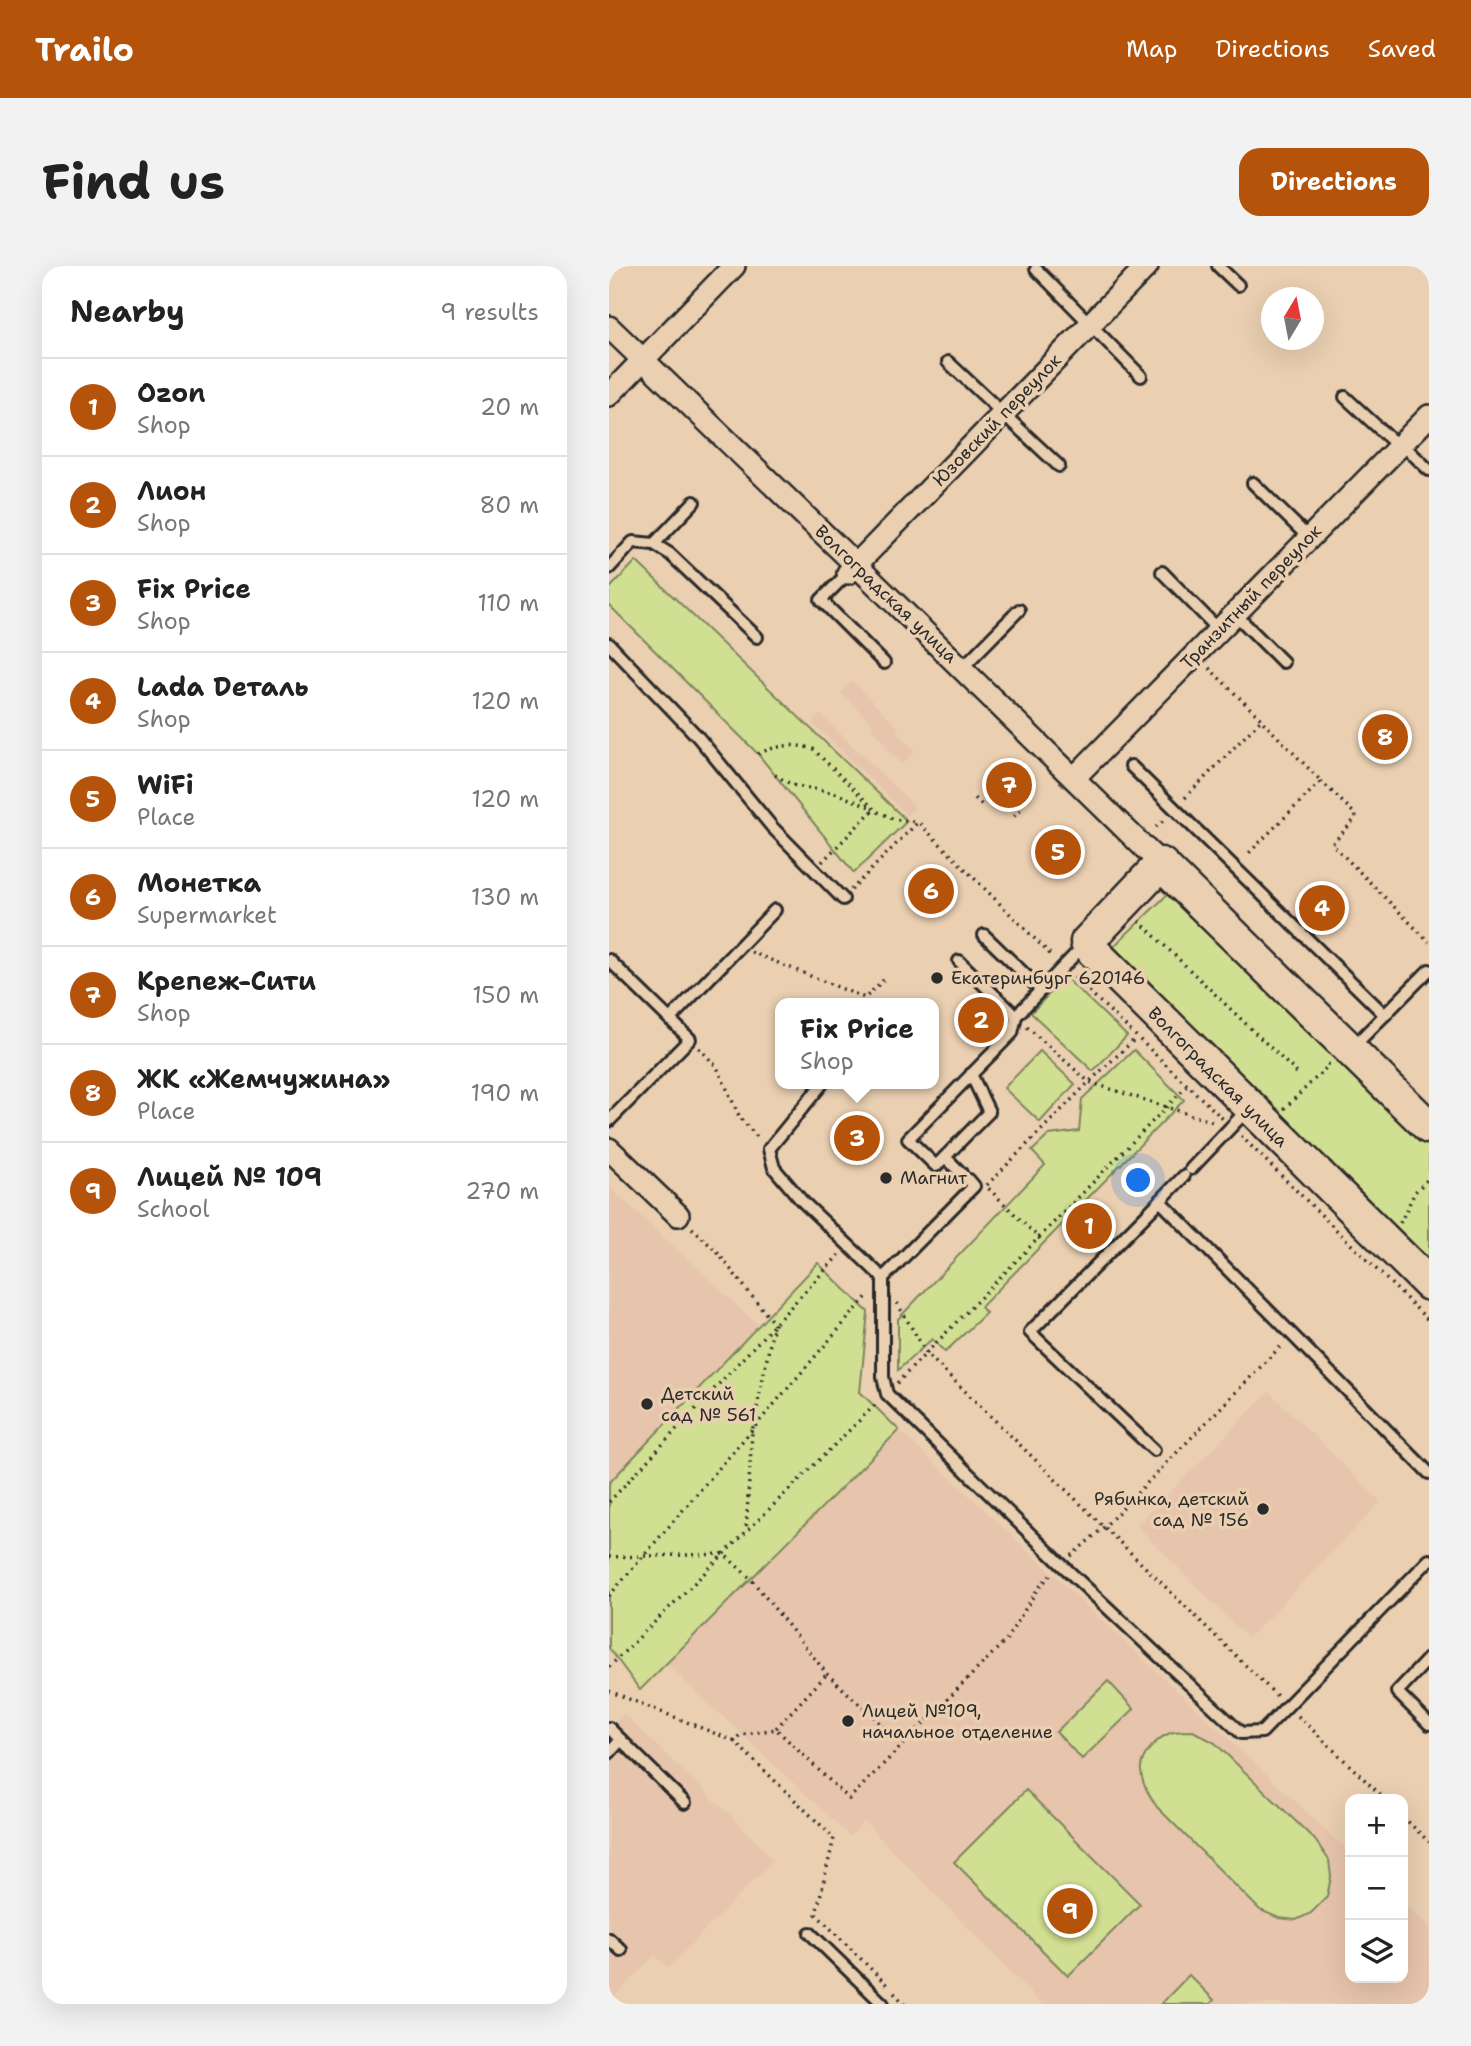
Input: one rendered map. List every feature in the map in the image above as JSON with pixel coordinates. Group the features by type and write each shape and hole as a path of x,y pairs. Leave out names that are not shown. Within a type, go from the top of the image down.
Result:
{"street":[{"path":"609,395 734,266"},
{"name":"Юзовский переулок","path":"852,569 1147,266"},
{"name":"Волгоградская улица","path":"609,327 852,569 962,668 1161,864 1337,1054 1429,1127"},
{"name":"Транзитный переулок","path":"1073,778 1429,416"},
{"path":"1087,942 1161,864"},
{"name":"Волгоградская улица","path":"1087,942 1252,1117 1429,1284"},
{"path":"609,1149 678,1215"}],"lane":[{"path":"1218,266 1238,285"},
{"path":"1036,269 1141,376"},
{"path":"948,362 1059,466"},
{"path":"1345,397 1429,470"},
{"path":"1252,483 1309,538"},
{"path":"654,544 694,502"},
{"path":"609,568 633,542 654,544 670,554 757,637"},
{"path":"852,569 821,600 884,663"},
{"path":"1161,572 1219,630"},
{"path":"962,668 1019,610"},
{"path":"1235,614 1283,662"},
{"path":"609,644 698,737 772,827 843,899"},
{"path":"1131,766 1385,1015"},
{"path":"670,1019 775,910"},
{"path":"984,935 1041,990"},
{"path":"971,1074 989,1112 936,1166 908,1139 971,1074 1011,1033 1016,1016 1087,942"},
{"path":"609,960 690,1039 609,1121"},
{"path":"959,961 1016,1016"},
{"path":"1337,1054 1385,1015 1429,970"},
{"path":"818,1089 769,1149 774,1168 801,1200 883,1278"},
{"path":"1154,1450 1030,1332 1187,1173 1252,1117"},
{"path":"945,1157 974,1186 883,1278 883,1377 887,1394 1062,1565 1241,1733 1262,1732 1429,1560"},
{"path":"1160,1201 1429,1473"},
{"path":"1429,1658 1397,1692 1429,1724"},
{"path":"609,1728 685,1802"},
{"path":"609,1753 621,1740"},
{"path":"810,1933 883,2004"},
{"path":"609,1939 621,1950"}],"path":[{"path":"1212,670 1355,814 1356,818 1332,844 1429,942"},
{"path":"1156,827 1261,720"},
{"path":"758,754 780,746 802,746 813,750 876,811"},
{"path":"775,775 792,785 850,798 894,819 918,822 1136,1038 1252,1117 1429,1321"},
{"path":"1246,856 1321,781"},
{"path":"995,797 997,785"},
{"path":"975,798 984,807"},
{"path":"1014,816 1023,807"},
{"path":"814,871 876,811"},
{"path":"843,899 918,822"},
{"path":"1132,914 1299,1075"},
{"path":"739,947 865,998 883,980"},
{"path":"1016,1016 1089,1082 1166,1108 1252,1117 1329,1065 1337,1054"},
{"path":"1040,1239 986,1186 1136,1038"},
{"path":"690,1039 717,1067 740,1118 769,1149"},
{"path":"1415,1192 1429,1178"},
{"path":"678,1215 717,1252 774,1324 753,1432 746,1533"},
{"path":"609,1502 848,1245"},
{"path":"609,1596 883,1278 927,1354 1380,1794"},
{"path":"776,1729 849,1799 1006,1640 1038,1590 1104,1527 1292,1335"},
{"path":"609,1557 724,1554 751,1579 827,1674 902,1743"},
{"path":"734,1741 740,1735 776,1729 827,1674"},
{"path":"609,1691 734,1741 834,1838 816,1914 905,2004"},
{"path":"1408,1822 1429,1842"}],"shaded area":[{"path":"852,681 899,729 897,732 915,751 902,764 884,746 886,743 871,728 873,725 841,692"},
{"path":"820,714 915,807 907,815 812,722"},
{"name":"Детский сад № 561","path":"609,1187 759,1326 609,1483"},
{"name":"Рябинка, детский сад № 156","path":"1269,1392 1381,1502 1248,1638 1137,1526"},
{"name":"Лицей №109, начальное отделение","path":"899,1430 1345,1848 1345,1983 1408,1983 1408,1907 1429,1926 1429,2004 1042,2004 864,1821 850,1836 667,1664"},
{"path":"623,1714 735,1820 773,1860 668,1968 655,1955 609,2002 609,1728"}],"green space":[{"path":"636,561 907,821 854,873 758,754 609,605 609,589"},
{"path":"1170,892 1429,1146 1429,1259 1112,948"},
{"path":"1065,977 1127,1036 1093,1071 1031,1013"},
{"path":"1134,1050 1184,1100 981,1307 986,1313 945,1352 932,1339 898,1370 898,1319 1045,1165 1032,1151 1049,1135 1079,1131 1082,1099"},
{"path":"1040,1051 1075,1084 1040,1122 1004,1088"},
{"path":"818,1263 868,1312 860,1392 899,1430 640,1690 609,1648 609,1483"},
{"path":"1108,1681 1134,1709 1082,1759 1056,1732"},
{"path":"1193,1731 1215,1743 1315,1840 1329,1860 1331,1877 1327,1897 1311,1913 1296,1920 1279,1918 1260,1910 1157,1807 1143,1781 1143,1760 1165,1735"},
{"path":"1026,1790 1140,1904 1068,1976 954,1862"},
{"path":"1189,1975 1214,2000 1210,2004 1161,2004"}],"place":[{"name":"ЖК «Жемчужина»","path":"1385,737"},
{"name":"Крепеж-Сити","path":"1009,785"},
{"name":"WiFi","path":"1058,852"},
{"name":"Монетка","path":"931,891"},
{"name":"Lada Dеталь","path":"1322,908"},
{"name":"Екатеринбург 620146","path":"937,978"},
{"name":"Лион","path":"981,1020"},
{"name":"Fix Price","path":"857,1138"},
{"name":"Магнит","path":"886,1178"},
{"name":"Ozon","path":"1089,1226"},
{"name":"Детский сад № 561","path":"647,1404"},
{"name":"Рябинка, детский сад № 156","path":"1263,1509"},
{"name":"Лицей №109, начальное отделение","path":"848,1721"},
{"name":"Лицей № 109","path":"1070,1911"}]}
